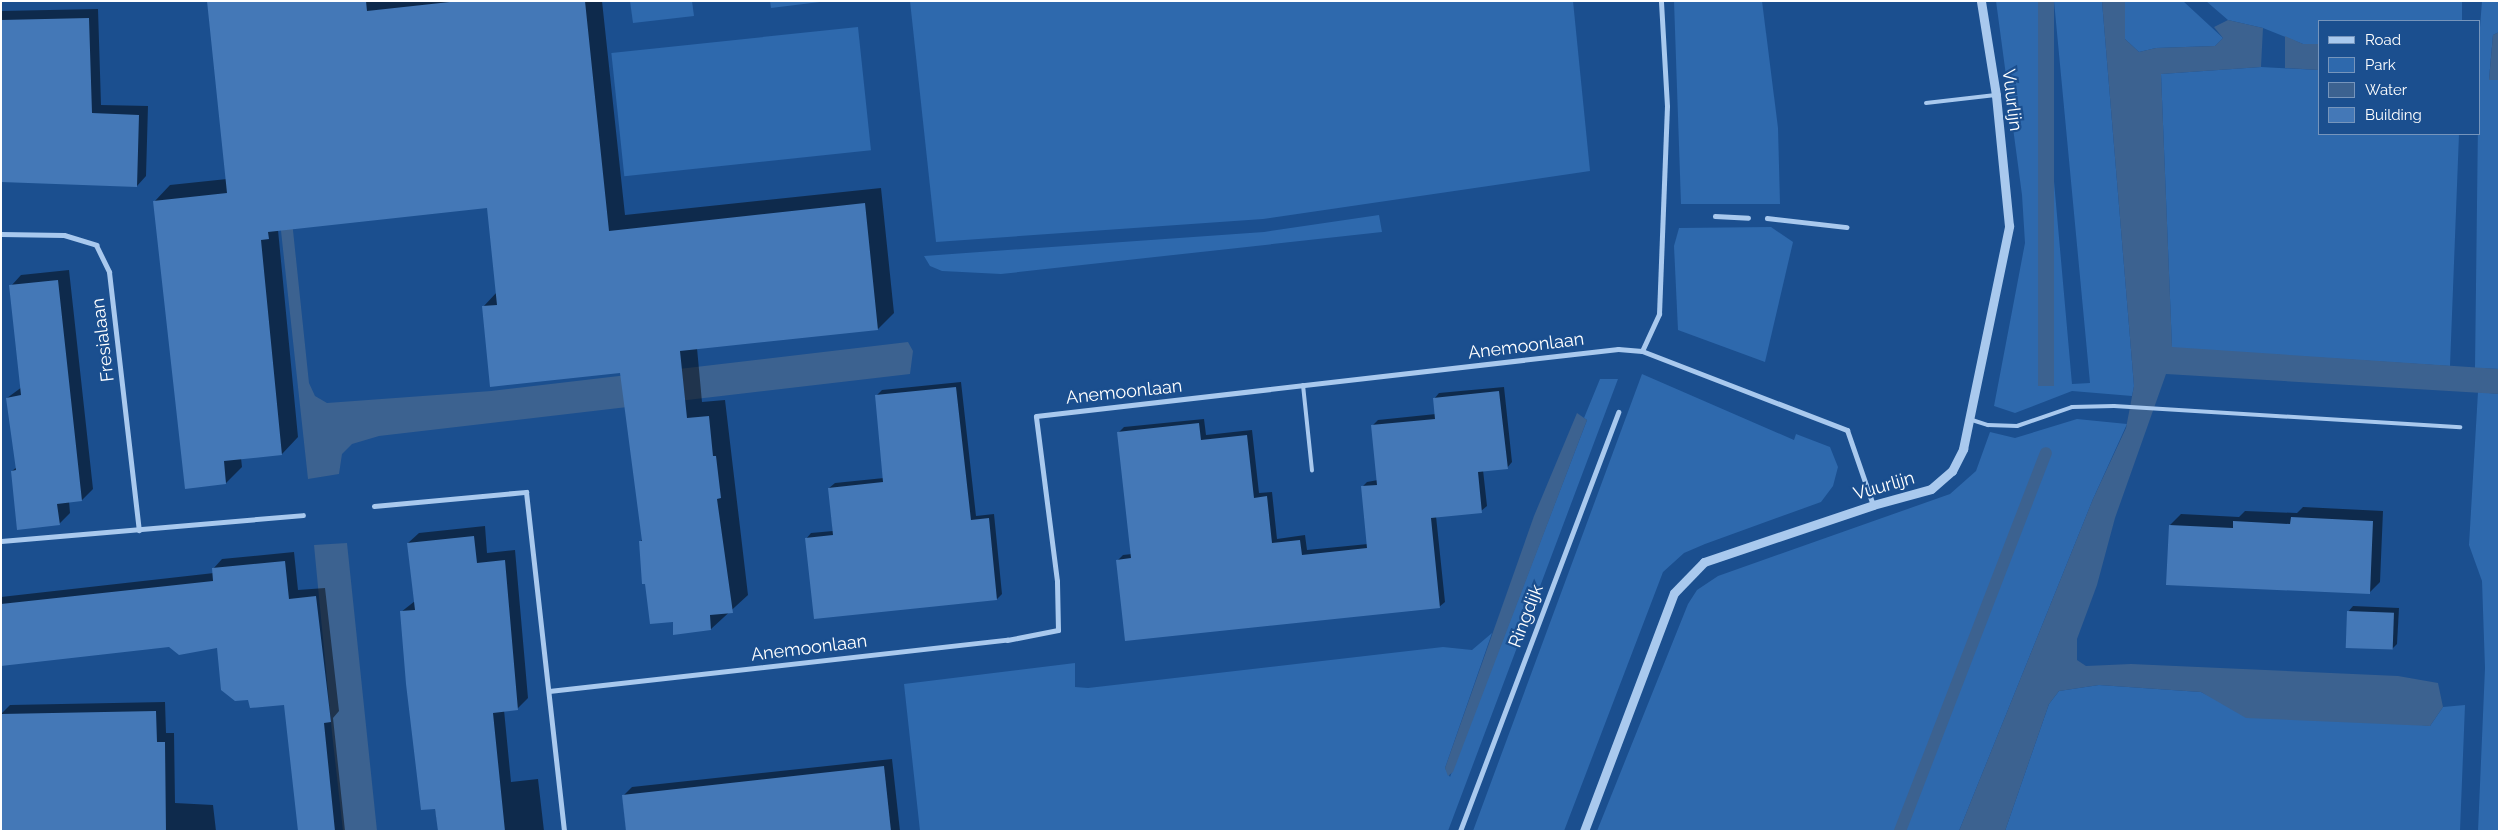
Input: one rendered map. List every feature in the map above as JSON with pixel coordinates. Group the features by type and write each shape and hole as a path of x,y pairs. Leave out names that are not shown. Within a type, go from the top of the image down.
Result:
{"street":[{"path":"1642,351 1659,314 1667,106 1661,1"},
{"name":"Vuurlijn","path":"1584,831 1674,593 1704,562 1873,505 1931,489 1952,471 1964,449 2009,226 1996,94 1981,1"},
{"path":"1715,216 1748,218"},
{"path":"1767,218 1846,227"},
{"name":"Fresialaan","path":"1,234 64,235 96,245 109,272 139,530"},
{"name":"Anemoonlaan","path":"549,691 1007,640 1058,630 1057,581 1036,416 1618,349 1642,351 1847,430 1873,505"},
{"name":"Ringdijk","path":"1460,831 1618,412"},
{"path":"374,506 526,492 564,831"},
{"path":"1,541 303,515"}],"lane":[{"path":"1926,103 1996,94"},
{"path":"1303,385 1312,471"},
{"path":"1970,419 1988,425 2017,426 2072,407 2114,406 2460,427"}],"green space":[{"path":"630,1 692,1 694,16 633,23"},
{"path":"770,1 828,1 771,8"},
{"path":"910,1 1573,1 1590,171 1263,219 936,242"},
{"path":"1674,1 1762,1 1778,128 1780,204 1681,204"},
{"path":"1996,1 2038,1 2072,384 2090,383 2054,1 2102,1 2134,386 2132,396 2072,391 2015,413 1994,406 2025,243 2022,195"},
{"path":"2125,1 2183,1 2223,38 2215,46 2156,48 2139,52 2125,39"},
{"path":"2206,1 2462,1 2462,20 2318,20 2318,44 2303,44 2263,28 2228,20"},
{"path":"2482,1 2499,1 2499,32 2493,35 2489,79 2499,80 2499,369 2475,368 2478,135 2480,135 2480,27"},
{"path":"858,27 871,150 624,176 611,53"},
{"path":"2261,67 2318,70 2318,135 2459,135 2450,366 2172,348 2161,74"},
{"path":"1379,215 1382,232 1001,274 942,271 930,266 924,256 1264,232"},
{"path":"1771,227 1793,242 1765,362 1678,330 1674,246 1679,228"},
{"path":"1642,374 1794,440 1796,434 1830,447 1838,467 1833,486 1821,502 1684,553 1663,572 1564,831 1473,831"},
{"path":"1600,379 1618,379 1448,831 920,831 904,684 1075,663 1075,687 1088,688 1443,647 1472,650 1492,633 1445,768 1450,777 1587,420 1584,418"},
{"path":"2478,392 2499,394 2499,831 2478,831 2485,668 2482,581 2469,545"},
{"path":"2077,419 2127,424 2093,499 1959,831 1597,831 1688,604 1697,590 1718,576 1950,494 1976,471 1990,432 2015,438"},
{"path":"2099,685 2201,692 2222,702 2430,726 2443,707 2465,705 2460,831 2005,831 2049,704 2059,691"}],"water":[{"path":"256,1 269,1 309,383 315,396 327,403 491,391 908,342 913,351 910,374 379,436 352,444 342,454 339,474 308,479"},
{"path":"2038,1 2054,1 2054,386 2038,386"},
{"path":"2102,1 2125,1 2125,39 2139,52 2156,48 2215,46 2223,38 2214,27 2228,20 2263,28 2261,67 2161,74 2172,347 2499,369 2499,394 2166,374 2115,518 2097,585 2077,639 2077,660 2086,666 2131,664 2398,676 2438,683 2443,707 2430,726 2246,718 2201,692 2099,685 2059,691 2049,704 2005,831 1959,831 2093,499 2126,428 2134,386"},
{"path":"2499,32 2499,80 2489,80 2493,35"},
{"path":"2285,36 2303,44 2318,44 2318,70 2285,68"},
{"path":"1577,413 1587,420 1453,772 1448,776 1445,768 1534,516"},
{"path":"347,543 377,831 343,831 332,733 314,545"}],"building":[{"path":"207,1 366,1 367,11 459,1 585,1 609,231 865,203 878,330 680,351 687,418 709,416 713,456 716,456 721,498 717,499 733,613 710,615 711,630 673,635 673,622 650,624 645,584 642,584 639,541 642,541 620,373 490,387 482,306 497,305 487,208 268,232 269,239 261,240 282,455 224,461 226,484 185,489 153,201 227,193"},
{"path":"89,18 92,113 139,115 137,187 1,182 1,20"},
{"path":"58,280 82,501 57,504 60,525 17,530 11,471 16,470 6,398 21,395 9,285"},
{"path":"956,387 971,520 989,518 997,600 814,619 805,538 833,535 828,488 883,482 875,395"},
{"path":"1499,391 1508,469 1478,472 1482,513 1431,518 1440,608 1125,641 1116,560 1131,558 1117,432 1199,423 1201,440 1247,435 1254,498 1267,496 1272,543 1300,540 1302,555 1367,548 1361,486 1377,485 1371,425 1435,419 1433,398"},
{"path":"2291,517 2373,521 2370,594 2166,585 2169,525 2233,528 2233,521 2290,524"},
{"path":"474,536 477,563 505,560 518,710 493,713 505,831 438,831 435,809 421,810 406,684 400,611 415,610 407,543"},
{"path":"285,561 289,599 316,596 331,722 324,723 335,831 298,831 284,705 250,708 248,700 235,701 221,690 217,648 179,655 169,647 1,666 1,604 213,581 212,568"},
{"path":"2347,611 2394,613 2393,650 2346,648"},
{"path":"156,711 157,742 165,742 166,831 1,831 1,714"},
{"path":"884,766 891,831 626,831 622,795"}],"waterway":[{"path":"1900,831 2046,453"}]}
